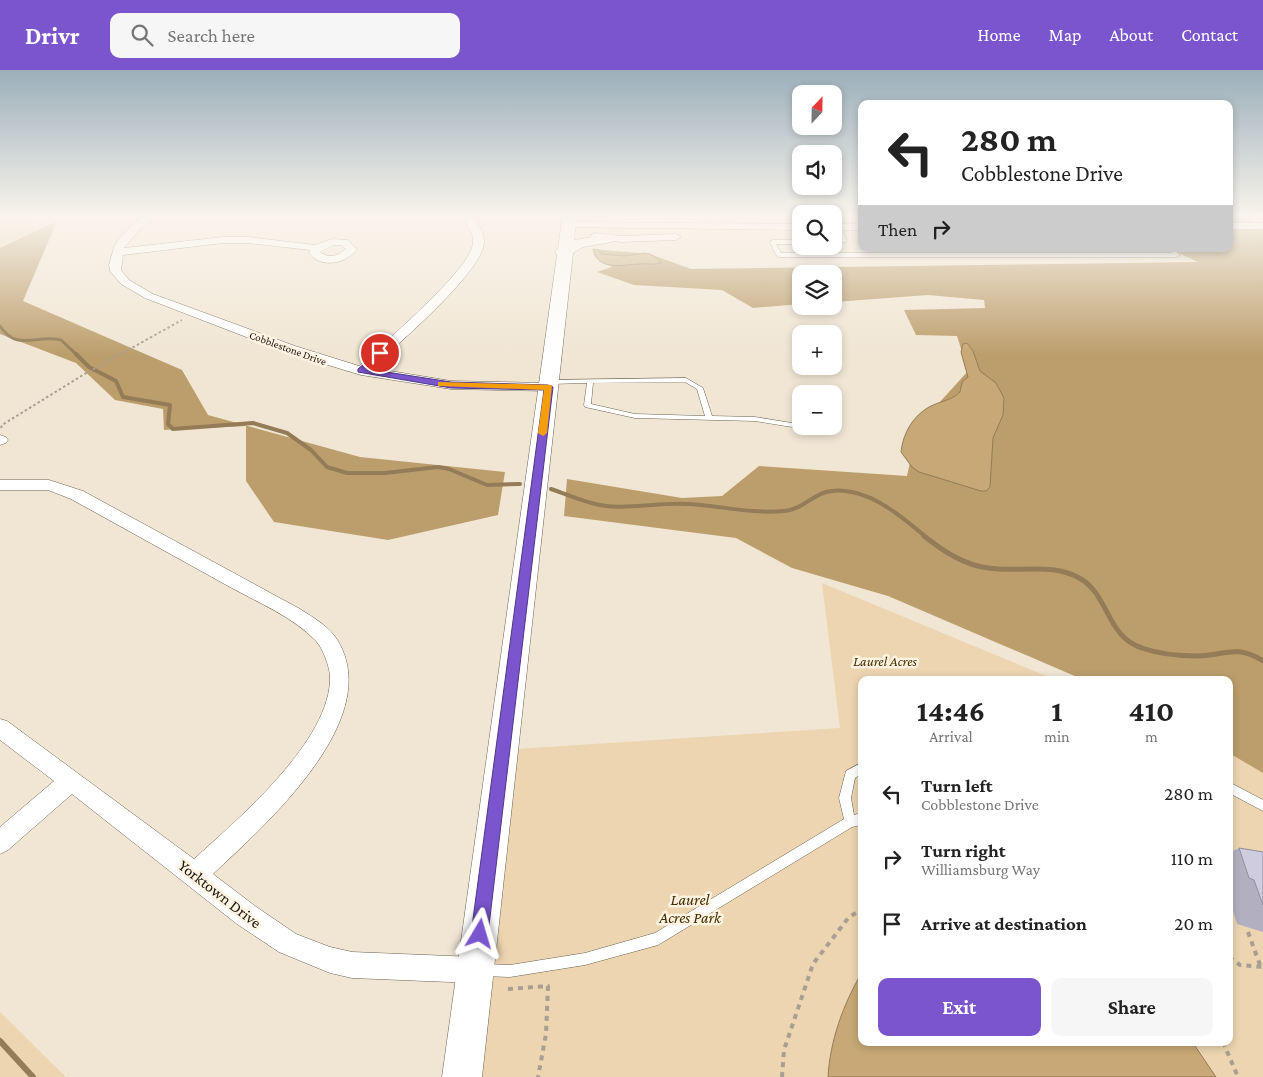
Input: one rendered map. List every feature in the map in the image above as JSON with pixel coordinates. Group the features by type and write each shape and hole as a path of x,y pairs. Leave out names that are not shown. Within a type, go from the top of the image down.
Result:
{"main road":[{"path":"462,1077 563,261"}],"street":[{"name":"Cobblestone Drive","path":"117,261 116,271 125,282 144,293 320,360 361,370 451,385 549,385"},
{"path":"361,370 456,280 472,261"},
{"path":"0,485 49,485 77,495 294,614 321,634 331,646 337,660 338,692 334,710 315,747 298,772 234,838 195,874"},
{"name":"Yorktown Drive","path":"0,728 195,874 246,915 288,943 330,960 374,967 475,970"},
{"path":"0,842 70,781"}],"lane":[{"path":"549,385 590,383 593,381 692,382 700,388 709,418"},
{"path":"590,383 587,405 592,408 635,416 755,419 792,426"},
{"path":"475,970 510,971 585,959 658,939 856,821 845,798 850,775 858,770"},
{"path":"1233,789 1263,806"}],"path":[{"path":"0,440 2,425 110,359 195,313"},
{"path":"782,1077 784,1050 813,964 849,917 858,912"},
{"path":"1233,960 1240,965 1262,967 1248,932"},
{"path":"508,989 548,986 546,1034 538,1077"},
{"path":"1225,1046 1238,1077"}],"green space":[{"path":"0,261 24,261 0,279"},
{"name":"Laurel Acres Park","path":"822,583 1046,676 858,676 858,1046 1233,1046 1233,754 1263,766 1263,1077 461,1077 501,750 840,728"},
{"path":"0,1012 66,1077 0,1077"}],"shaded area":[{"path":"0,261 40,261 23,301 182,370 208,415 360,457 505,472 498,515 388,540 274,522 246,481 246,426 164,430 163,409 115,400 76,363 0,334"},
{"path":"599,261 660,261 662,262 611,265"},
{"path":"606,261 669,261 691,269 792,268 792,305 753,308 722,290 634,285 597,272 612,267"},
{"path":"1263,261 1263,773 1233,755 1233,676 1075,676 888,596 792,568 736,538 564,516 567,479 682,498 722,496 759,466 907,476 918,426 968,371 957,336 916,335 904,310 985,308 984,300 928,295 842,301 842,267"},
{"path":"967,343 973,351 980,371 996,383 1004,398 1003,415 993,438 990,487 986,491 919,472 912,467 901,452 904,438 918,415 929,407 960,392 962,382 968,377 961,352 963,344"},
{"path":"858,980 858,1046 1195,1046 1216,1077 828,1077 831,1050 849,998"}],"building":[{"path":"1239,848 1263,852 1263,905 1254,880 1249,878"}],"waterway":[{"path":"0,326 7,334 20,340 61,340 77,355"},
{"path":"77,355 89,367 116,381 123,397 170,405 168,424 173,429 253,423 287,433 311,450 327,467 347,473 385,473 438,467 449,469 487,485 520,484"},
{"path":"551,489 606,506 626,507 679,504 772,512 793,509 821,494 840,490 873,499 901,516 926,537"},
{"path":"924,536 954,556 971,564 999,569 1047,569 1070,574 1081,579 1097,595 1122,635 1130,643 1142,648 1162,653 1191,656 1238,652 1254,656 1263,661"},
{"path":"0,1041 33,1077"}],"slow traffic":[{"path":"441,384 548,387 543,433"}],"route":[{"path":"380,353 361,370 404,379 451,385 548,387 480,934"}],"park label":[{"name":"Laurel Acres","path":"885,661"}]}
